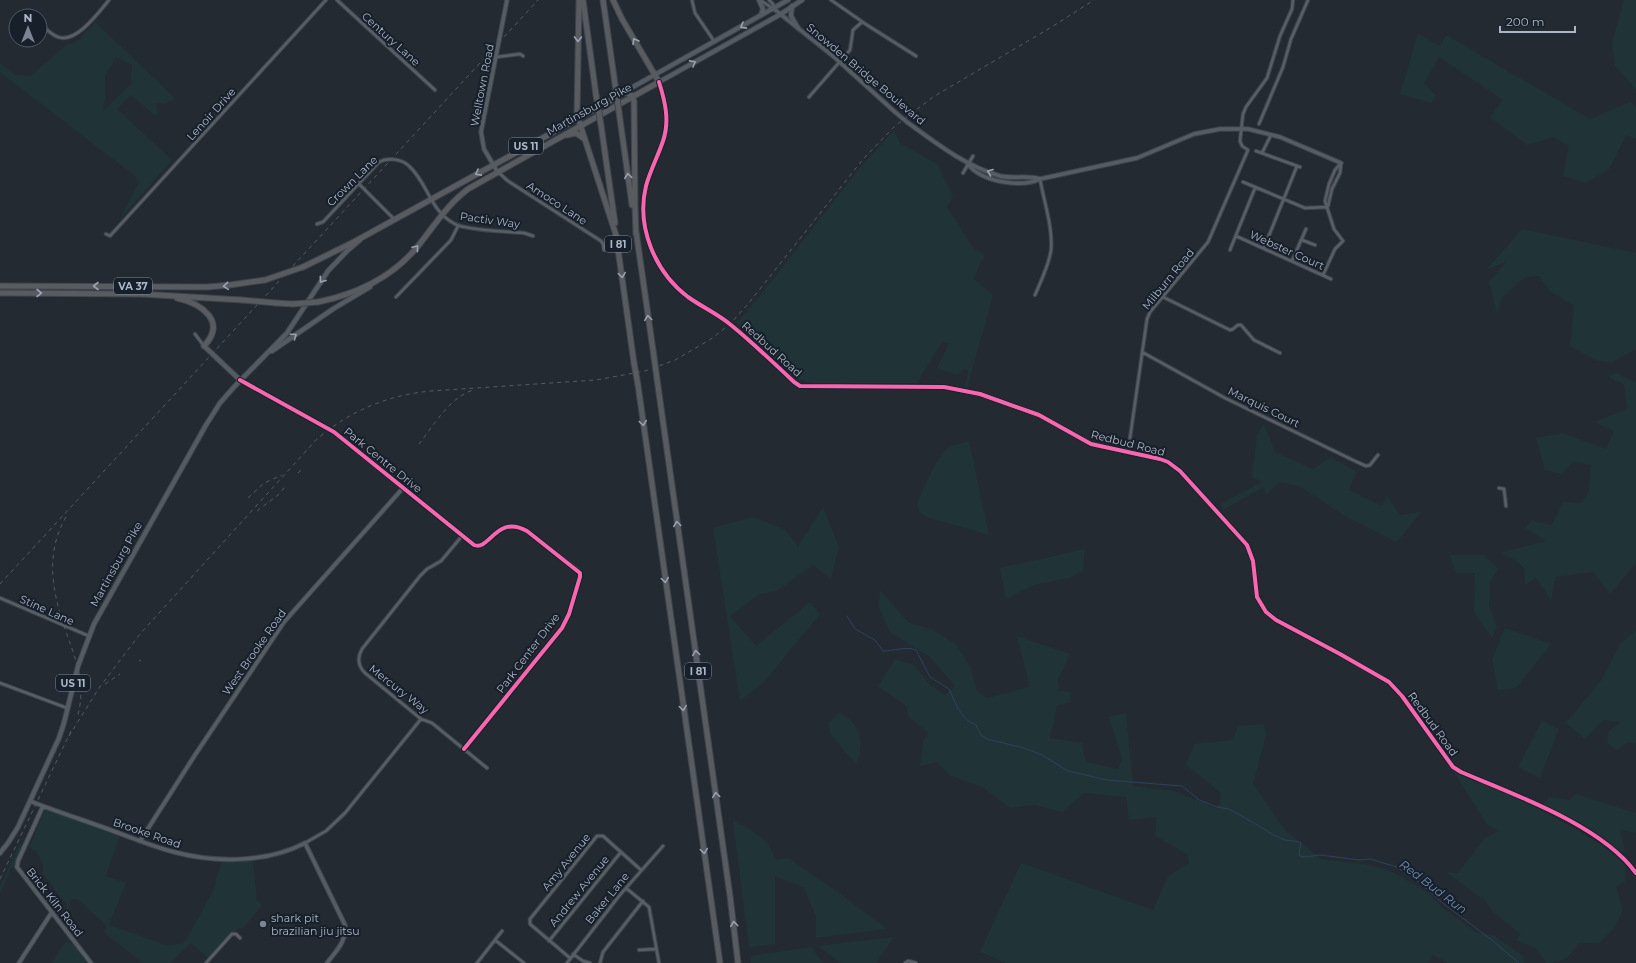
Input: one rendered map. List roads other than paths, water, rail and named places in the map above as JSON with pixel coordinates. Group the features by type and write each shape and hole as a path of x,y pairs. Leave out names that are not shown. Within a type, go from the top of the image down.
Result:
{"highway":[{"path":"579,0 578,117 617,238"},
{"name":"I 81","path":"583,0 720,963"},
{"name":"I 81","path":"603,0 730,896 738,963"},
{"path":"613,0 622,19 659,82"},
{"name":"Martinsburg Pike","path":"388,274 417,248 441,214 468,188 659,82"},
{"path":"634,113 636,98 642,91"},
{"path":"622,93 628,92 634,101 636,234"},
{"name":"Martinsburg Pike","path":"378,228 622,93"},
{"path":"553,131 573,116 577,104"},
{"path":"558,137 576,133 582,136 585,140"},
{"name":"VA 37","path":"0,286 230,286 264,280 304,267 334,253 378,228"},
{"name":"VA 37","path":"0,293 148,294 293,304 318,302 353,293 373,284 388,274"},
{"path":"86,293 171,298 192,303 207,312 212,321 213,333 204,346"}],"main road":[{"path":"759,0 764,11 759,18"},
{"name":"Martinsburg Pike","path":"622,93 759,18 788,0"},
{"name":"Martinsburg Pike","path":"659,82 781,14 802,0"},
{"path":"792,6 791,16 798,28"},
{"name":"US 11","path":"262,359 292,327 319,284 334,264 351,247 378,228"},
{"name":"US 11","path":"262,359 333,309 380,281 388,274"},
{"path":"204,346 240,380"},
{"name":"Martinsburg Pike","path":"30,801 59,738 78,666 89,636 206,425 220,403 240,380 262,359"},
{"name":"US 11","path":"0,853 13,835 30,801"}],"street":[{"path":"48,30 56,36 62,38 72,37 87,24 109,0"},
{"name":"Lenoir Drive","path":"106,234 110,236 326,0"},
{"name":"Century Lane","path":"337,0 436,90"},
{"name":"Welltown Road","path":"497,171 483,146 482,132 507,0"},
{"path":"692,0 695,13 715,42"},
{"path":"759,0 774,9"},
{"path":"769,0 773,4 774,9"},
{"path":"831,0 862,22 916,56"},
{"path":"1241,128 1244,110 1267,78 1282,33 1292,11 1293,0"},
{"path":"1259,124 1283,67 1291,39 1308,0"},
{"name":"Snowden Bridge Boulevard","path":"774,9 839,62 907,122 968,164 976,172 1001,181 1025,182 1137,158 1204,131 1220,128 1241,128 1293,141 1342,163"},
{"path":"809,97 850,49 854,29 862,22"},
{"path":"497,57 520,54 524,56"},
{"name":"Redbud Road","path":"659,82 665,104 666,125 662,142 646,187 644,208 646,232 654,255 664,273 683,292 731,325 794,382 806,387 956,388 992,398 1039,415 1091,444 1160,459 1171,464 1250,549 1253,561 1257,597 1261,606 1269,615 1388,682 1402,696 1453,767 1461,772 1528,800 1579,827 1615,850 1626,860 1636,873"},
{"name":"Milburn Road","path":"1128,452 1148,315 1208,242 1248,150 1241,144 1241,128"},
{"path":"1262,153 1271,135"},
{"path":"1256,151 1299,166 1264,248"},
{"path":"963,173 973,156"},
{"name":"Crown Lane","path":"317,224 323,222 379,162 387,160 396,160 406,163 412,168 430,199"},
{"path":"1323,275 1335,249 1343,241 1334,230 1325,201 1334,170 1342,163"},
{"path":"1328,207 1332,189 1340,173 1342,163"},
{"name":"Amoco Lane","path":"497,171 508,181 601,241 604,250"},
{"path":"1035,295 1051,251 1050,232 1040,179"},
{"path":"1243,182 1305,208 1328,207"},
{"path":"359,184 394,219"},
{"path":"1230,250 1255,188"},
{"name":"Pactiv Way","path":"430,199 441,214 458,226 524,233 533,236"},
{"path":"396,297 451,240 458,226"},
{"path":"1292,261 1306,229"},
{"name":"Webster Court","path":"1236,236 1331,278"},
{"path":"1302,240 1315,245"},
{"path":"1163,297 1230,330 1238,325 1241,326 1254,340 1280,353"},
{"path":"195,334 204,346"},
{"name":"Marquis Court","path":"1142,352 1225,398 1363,464 1368,466 1372,464 1378,455"},
{"name":"Park Centre Drive","path":"240,380 334,432 448,524"},
{"name":"West Brooke Road","path":"140,841 195,755 284,622 403,488"},
{"path":"1499,488 1504,489 1506,506"},
{"name":"Park Center Drive","path":"448,524 474,545 480,546 485,544 494,533 501,529 509,527 520,528 527,531 578,570 580,575 562,628 464,749"},
{"name":"Mercury Way","path":"462,536 441,561 427,569 420,576 362,649 359,655 359,664 365,673 421,719 432,723 488,768"},
{"name":"Stine Lane","path":"0,598 89,636"},
{"path":"0,683 68,708"},
{"name":"Brooke Road","path":"30,801 140,841 184,855 228,859 263,856 284,852 305,843 326,831 345,813 421,719"},
{"name":"Brick Kiln Road","path":"43,806 17,865 20,872 91,963"},
{"name":"Amy Avenue","path":"549,941 530,924 530,919 597,836 603,836 641,870"},
{"path":"305,843 345,924 345,937 342,944 327,963"},
{"name":"Baker Lane","path":"567,963 626,888 662,846"},
{"name":"Andrew Avenue","path":"549,941 621,852"},
{"path":"626,888 643,901 650,910 659,963"},
{"path":"600,963 603,952 643,901"},
{"path":"19,963 52,912"},
{"path":"477,963 502,931"},
{"path":"206,963 232,934 236,934 240,938"},
{"path":"495,940 524,963"},
{"path":"549,941 570,958"},
{"path":"639,950 656,949"},
{"path":"573,954 583,961 590,963"},
{"path":"905,963 908,961 916,963"}],"waterway":[{"name":"Red Bud Run","path":"847,616 855,629 875,640 883,651 904,649 916,650 930,677 949,689 958,709 967,720 976,725 981,735 987,739 1024,748 1042,755 1068,771 1107,780 1182,786 1199,800 1217,807 1229,809 1273,835 1285,840 1300,842 1300,856 1320,855 1360,860 1370,859 1397,867 1420,883 1444,904 1493,941 1519,963"}],"railway":[{"path":"0,584 538,0"},
{"path":"69,736 99,688 140,634 316,440 329,430 370,406 400,396 431,391 596,380 645,371 675,360 711,339 730,324 748,304 864,158 895,126 933,97 1050,28 1094,0"},
{"path":"419,444 449,406 464,394 473,390"},
{"path":"298,473 303,468"},
{"path":"248,498 264,483 282,475"},
{"path":"257,511 278,495 285,487"},
{"path":"66,517 59,531 55,544 53,572 54,586 60,615 79,673 81,695 77,718"},
{"path":"105,684 120,674"},
{"path":"0,879 71,731"}],"place":[{"name":"shark pit brazilian jiu jitsu","path":"263,924"}]}
